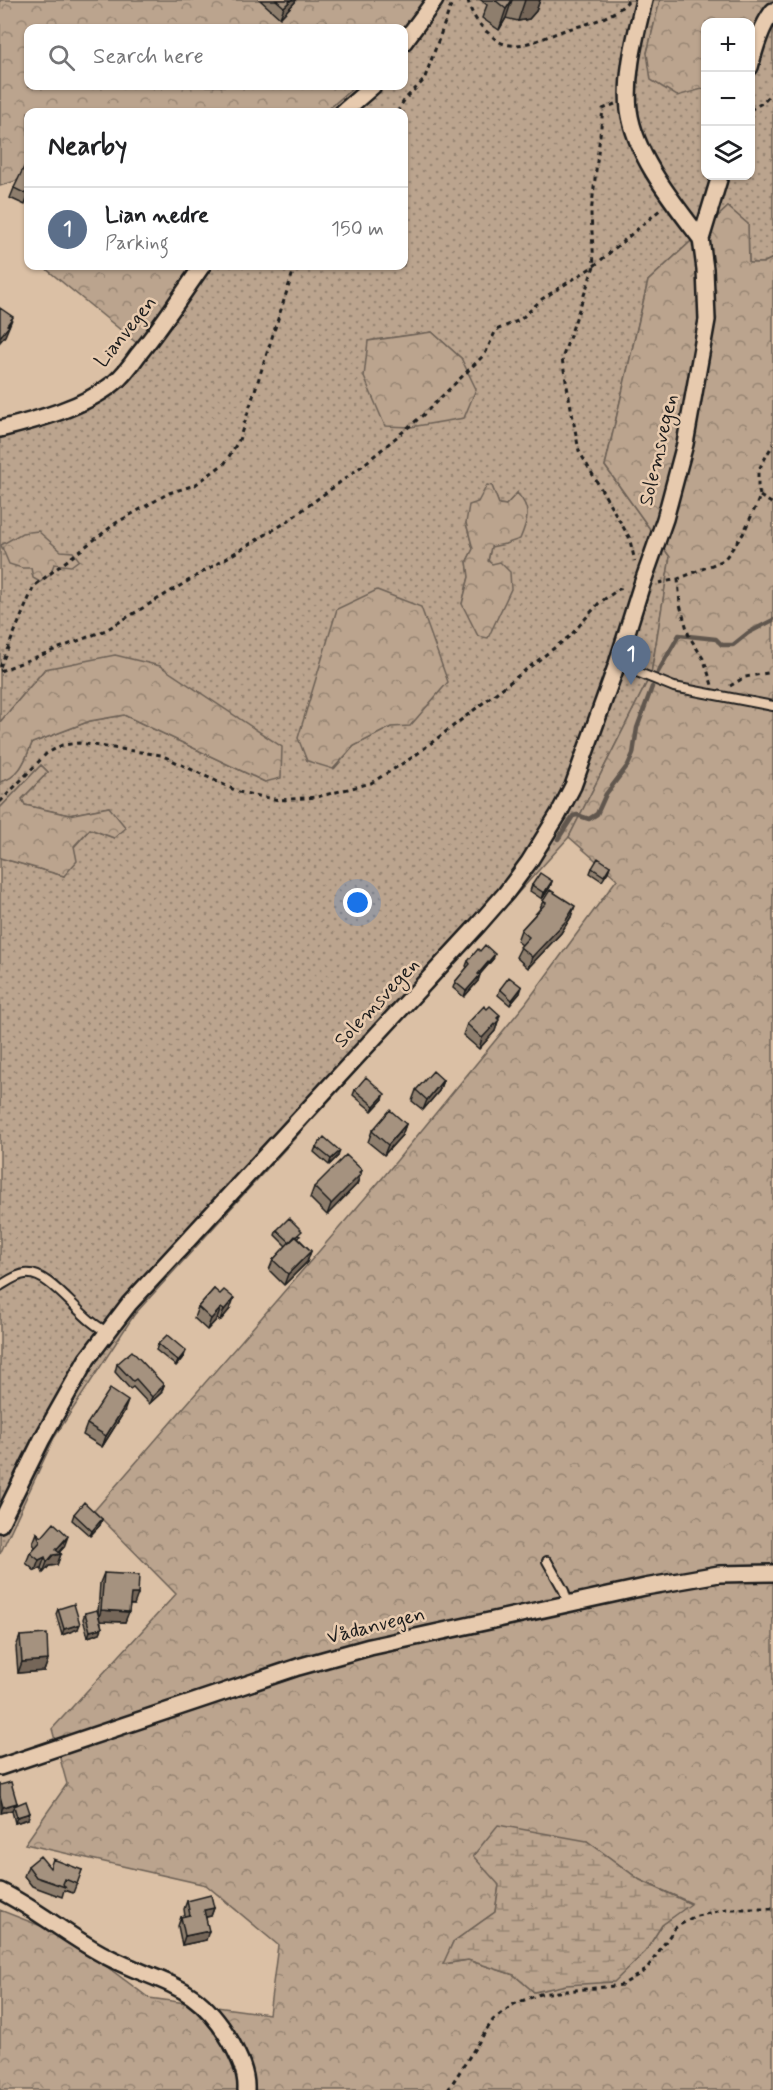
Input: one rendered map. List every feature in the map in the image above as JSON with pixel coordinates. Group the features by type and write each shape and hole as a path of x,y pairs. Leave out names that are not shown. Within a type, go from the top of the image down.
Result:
{"street":[{"path":"408,37 435,0"},
{"name":"Solemsvegen","path":"645,0 631,57 629,102 632,126 638,143 672,200 701,238"},
{"path":"755,50 767,18 773,11"},
{"path":"348,108 368,90"},
{"name":"Solemsvegen","path":"0,1524 63,1401 87,1359 108,1331 159,1271 507,893 545,838 573,786 617,664 665,519 686,444 706,320 705,269 701,238 719,180"},
{"name":"Lianvegen","path":"0,429 50,415 92,397 112,385 148,343 199,270"},
{"name":"Vådanvegen","path":"0,1767 349,1652 568,1604 720,1574 773,1573"},
{"path":"0,1891 106,1956 165,1981 196,1998 219,2022 234,2048 244,2073 246,2090"}],"lane":[{"path":"617,664 674,687 773,706"},
{"path":"0,1286 16,1276 26,1273 36,1274 100,1329 108,1331"},
{"path":"547,1561 564,1591 568,1604"}],"path":[{"path":"399,108 424,80 453,0"},
{"path":"468,0 469,7 482,27 499,42 509,44 532,43 550,35 579,28 614,13 629,0"},
{"path":"755,107 762,103 773,90"},
{"path":"629,102 603,108 591,214 594,266 562,359 579,452 629,537 641,587"},
{"path":"0,669 106,630 285,523 362,466 423,415 485,354 496,330 520,320 542,299 594,266 672,200"},
{"path":"0,669 34,586 116,523 169,493 195,485 225,463 239,440 294,270"},
{"path":"0,802 46,754 62,745 79,743 161,755 239,792 279,800 317,797 370,783 413,757 571,635 599,603 619,589 678,579 724,560 743,534 760,496 758,471 773,444"},
{"path":"760,496 773,504"},
{"path":"678,579 680,605 689,636 704,660 716,695 745,677 773,672"},
{"path":"448,2090 493,2020 514,2004 540,1994 622,1985 646,1970 675,1928 693,1917 726,1909 773,1910"}],"green space":[{"path":"0,0 426,0 408,24 24,24 24,90 350,90 330,108 24,108 24,178 0,186"},
{"path":"426,0 660,0 647,53 701,86 701,180 755,180 755,41 773,27 773,258 763,263 749,263 748,224 728,207 648,281 605,466 670,557 651,674 569,837 134,1315 54,1438 0,1554 0,858 64,876 74,847 90,829 114,838 109,807 69,815 25,805 22,799 48,772 41,765 0,808 0,782 7,780 17,772 32,743 90,721 124,715 265,782 45,669 0,722 0,420 32,416 107,382 139,345 188,270 408,270 408,108 330,108 350,90 408,90 408,24","holes":["432,332 461,358 368,341","492,487 499,504 506,505 517,493 505,544 491,546 488,561 492,564 462,604 469,577 467,561 473,549 466,523","421,607 391,727 354,746 334,769"]},
{"path":"660,0 773,0 773,27 755,41 755,18 701,18 701,89 677,96 651,80 647,53"},
{"path":"728,207 748,224 749,263 763,263 773,258 773,2090 0,2090 0,1910 64,1935 149,1998 269,2014 278,1945 206,1885 25,1844 67,1784 52,1729 176,1594 94,1511 385,1175 526,1003 617,879 569,837 651,674 670,557 605,466 648,281","holes":["587,1841 640,1880 691,1903 662,1925 645,1952 565,1985 534,1992 514,1975 468,1960 444,1964 453,1942 495,1912 499,1885"]},
{"path":"47,270 188,270 139,345"},
{"path":"432,332 461,358 476,389 464,418 411,427 385,426 364,377 368,341"},
{"path":"487,485 492,486 499,504 506,505 517,493 527,510 525,526 520,539 491,547 488,561 492,564 500,562 510,572 511,589 488,638 478,636 462,604 469,577 467,561 473,549 466,523 469,505 478,502"},
{"path":"38,531 61,551 73,552 79,560 71,566 54,564 50,575 40,582 33,578 31,568 9,564 1,545 22,533"},
{"path":"377,590 421,607 448,682 410,726 391,727 354,746 333,769 307,761 298,738 337,609"},
{"path":"115,655 160,666 282,747 281,778 265,782 124,715 90,721 32,743 17,772 7,780 0,782 0,722 45,669"},
{"path":"41,765 48,772 22,799 25,805 69,815 109,807 126,828 114,838 90,829 74,846 77,861 64,876 0,858 0,808"},
{"path":"498,1825 587,1841 640,1880 691,1904 662,1925 645,1952 614,1982 566,1985 534,1992 514,1975 468,1960 443,1964 453,1942 495,1912 499,1885 473,1856"}],"building":[{"path":"276,0 291,0 284,7"},
{"path":"495,0 512,0 506,9"},
{"path":"24,167 24,193 14,188"},
{"path":"0,308 13,317 0,337"},
{"path":"598,858 610,866 604,876 592,868"},
{"path":"540,873 552,881 544,893 532,885"},
{"path":"550,890 575,906 565,922 532,957 520,947 529,937 521,930 546,903 543,901"},
{"path":"485,945 495,954 466,991 455,982 470,964 468,961 478,949 480,951"},
{"path":"509,977 522,987 512,1000 500,989"},
{"path":"484,1006 487,1009 490,1006 500,1015 497,1018 499,1020 482,1038 467,1024"},
{"path":"433,1071 443,1080 427,1100 416,1090"},
{"path":"366,1077 385,1094 374,1106 355,1090"},
{"path":"390,1110 406,1124 388,1145 372,1131"},
{"path":"324,1137 340,1151 331,1159 316,1147"},
{"path":"346,1155 362,1170 359,1172 361,1174 331,1204 314,1187"},
{"path":"289,1218 302,1231 290,1242 277,1230"},
{"path":"295,1236 311,1251 288,1274 273,1260"},
{"path":"214,1289 220,1294 224,1290 234,1298 224,1310 221,1308 211,1319 198,1307"},
{"path":"167,1335 186,1351 178,1361 158,1344"},
{"path":"132,1351 164,1385 152,1397 136,1379 133,1381 117,1364"},
{"path":"110,1389 128,1401 106,1436 87,1424"},
{"path":"84,1502 102,1519 92,1531 74,1514"},
{"path":"54,1523 68,1536 56,1550 61,1554 53,1555 47,1562 45,1557 39,1560 30,1553 40,1542 37,1533 42,1537"},
{"path":"104,1573 139,1575 138,1594 131,1594 129,1612 101,1610"},
{"path":"74,1604 80,1624 64,1629 58,1609"},
{"path":"97,1610 102,1628 90,1631 85,1613"},
{"path":"47,1634 48,1660 22,1662 20,1636"},
{"path":"11,1782 17,1803 3,1807 0,1785"},
{"path":"26,1801 30,1813 17,1817 14,1806"},
{"path":"40,1856 50,1868 53,1859 82,1870 77,1884 65,1879 63,1884 65,1887 36,1877 28,1866"},
{"path":"211,1895 214,1908 204,1910 209,1931 185,1936 181,1917 190,1915 187,1901"}],"waterway":[{"path":"658,672 679,635 716,639 722,645 733,645 748,633 773,620"},
{"path":"558,839 573,816 589,819 597,814 606,794 628,765 633,754 637,728 652,687"}],"place":[{"name":"Lian nedre","path":"631,685"}]}
